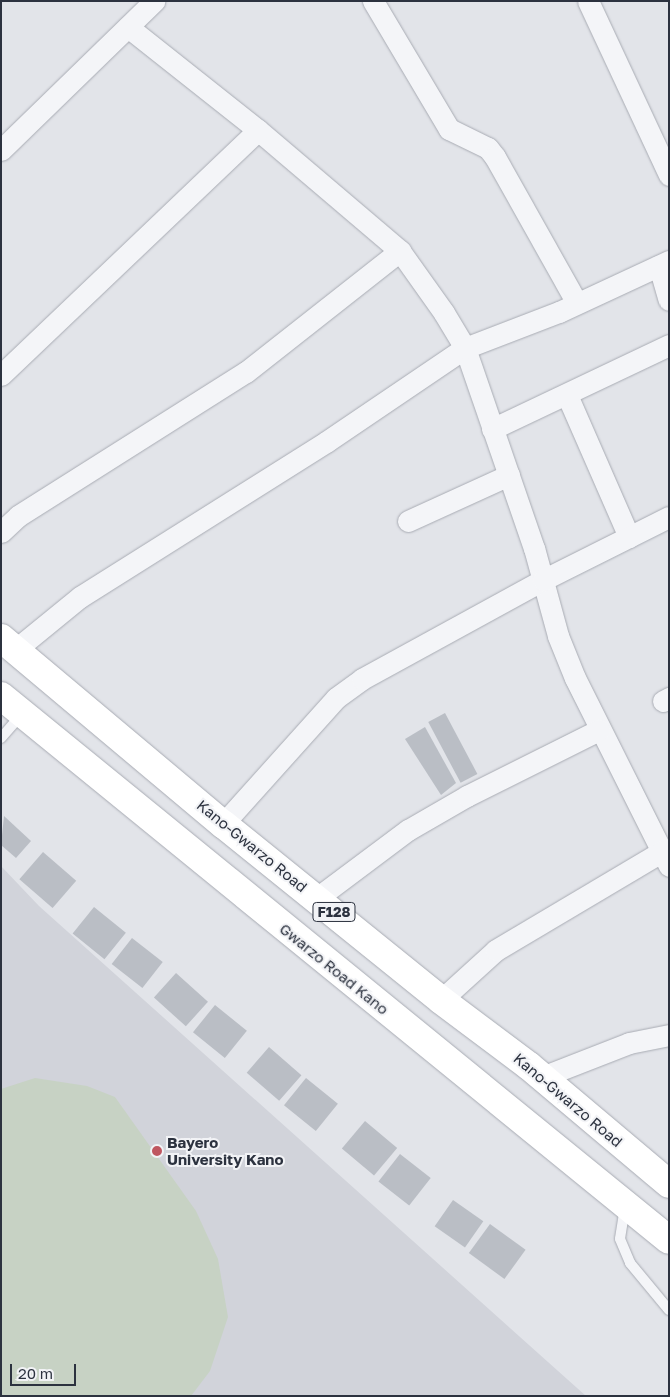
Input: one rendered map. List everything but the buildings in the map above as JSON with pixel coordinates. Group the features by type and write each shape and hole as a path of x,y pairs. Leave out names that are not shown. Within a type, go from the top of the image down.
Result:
{"main road":[{"name":"Kano-Gwarzo Road","path":"8,644 224,824 318,898 441,1000 542,1077 669,1184"},
{"name":"Gwarzo Road Kano","path":"1,696 669,1240"}],"street":[{"path":"1,150 154,1"},
{"path":"373,1 449,129 488,148 495,157 577,303"},
{"path":"588,1 669,175"},
{"path":"128,27 258,130 400,251 465,348 543,580 558,636 599,730 665,859 496,950 441,1000"},
{"path":"1,375 258,130"},
{"path":"1,532 18,516 246,372 400,251"},
{"path":"8,644 326,442 465,348 577,303 664,263 669,300"},
{"path":"492,429 669,346"},
{"path":"568,395 629,537"},
{"path":"408,521 509,475"},
{"path":"224,824 336,698 362,679 543,580 669,517"},
{"path":"318,898 408,830 466,796 599,730"},
{"path":"542,1077 629,1043 669,1035"}],"lane":[{"path":"1,738 22,714"},
{"path":"625,1206 620,1239 630,1263 669,1310"}],"shaded area":[{"name":"Bayero University Kano","path":"1,866 39,906 586,1396 1,1396"}],"green space":[{"path":"35,1078 87,1086 115,1097 196,1211 218,1259 228,1317 210,1371 191,1396 1,1396 1,1089"}],"place":[{"name":"Bayero University Kano","path":"157,1151"}]}
